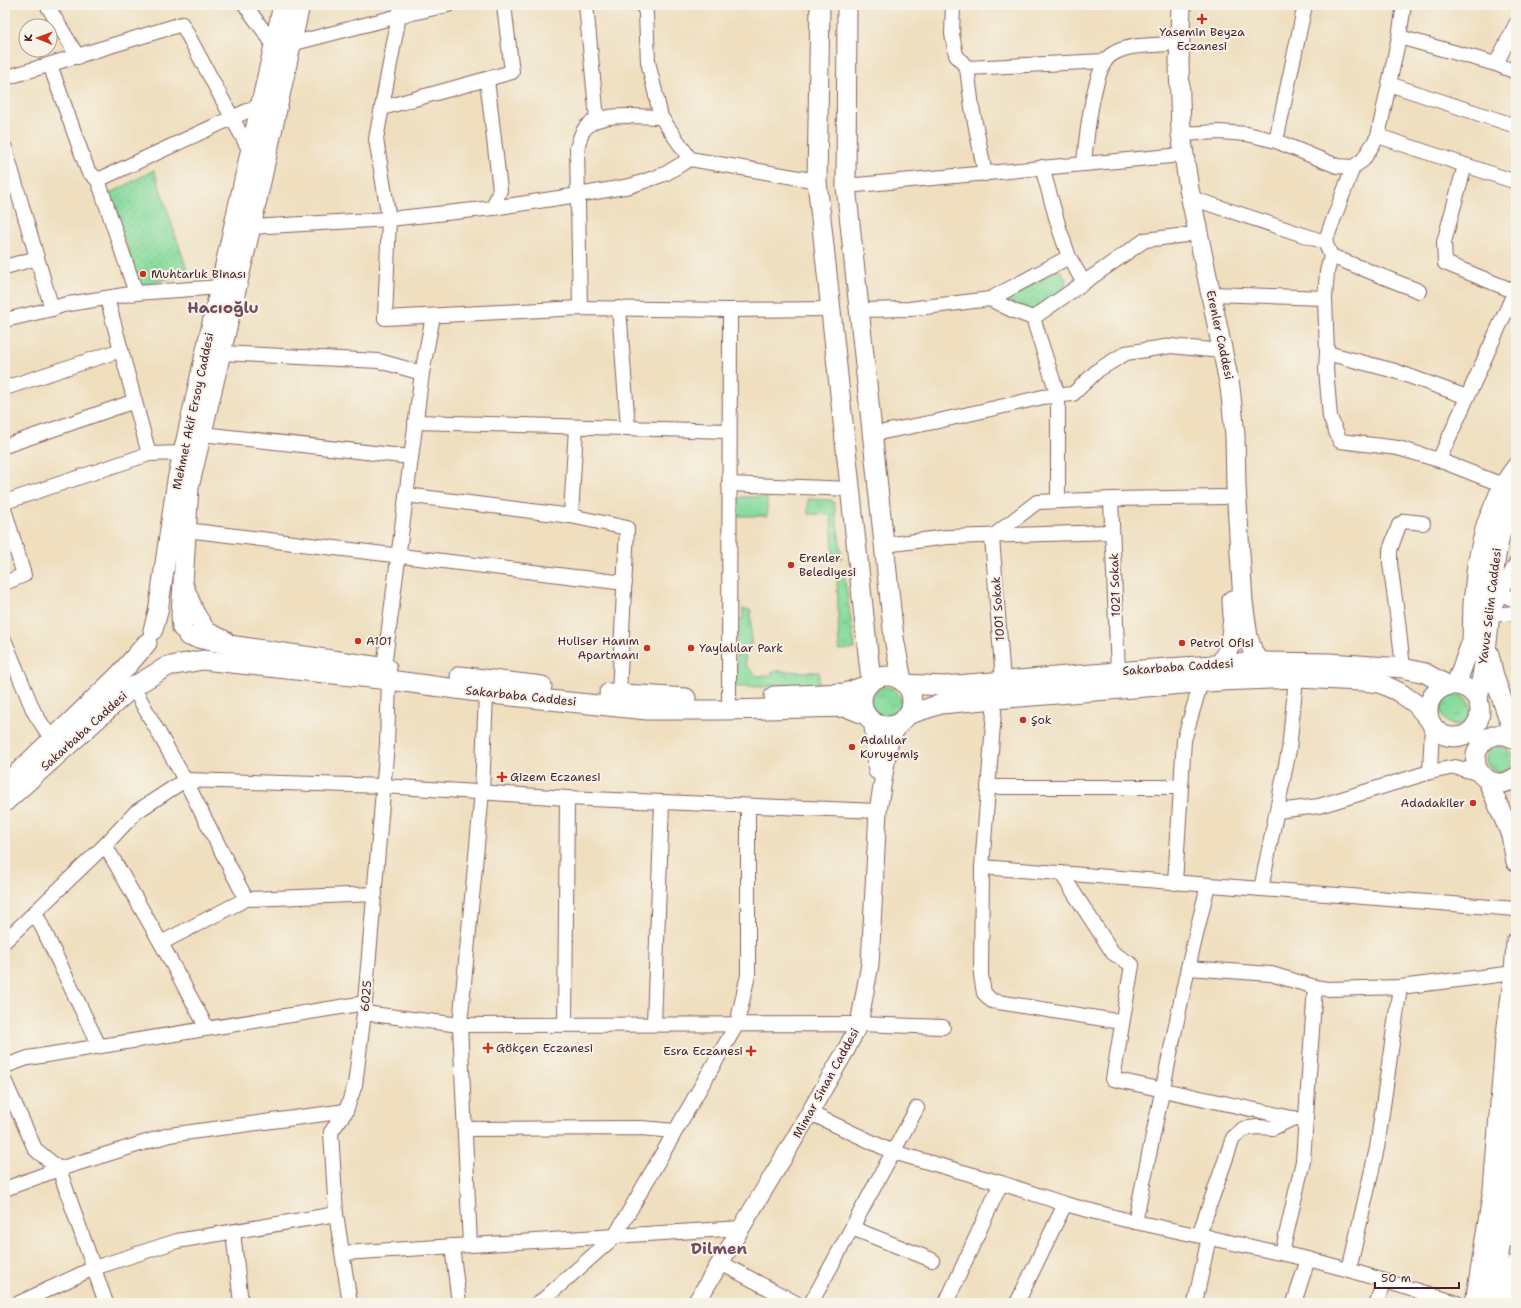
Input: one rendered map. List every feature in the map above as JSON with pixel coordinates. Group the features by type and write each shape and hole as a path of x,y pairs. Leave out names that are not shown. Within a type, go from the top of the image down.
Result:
{"main road":[{"name":"Mehmet Akif Ersoy Caddesi","path":"150,637 158,612 177,480 183,453 229,288 251,227 283,44 283,5"},
{"name":"Mehmet Akif Ersoy Caddesi","path":"185,632 181,615 190,487 222,353 229,288 251,153 262,104 283,44 300,5"},
{"path":"820,5 817,181 832,308 870,683"},
{"path":"847,5 846,186 894,638 903,682 912,699 911,707 905,718 895,725 879,725 869,718 863,708 862,700 864,692 870,683 878,678 886,676 894,677 903,682"},
{"name":"Erenler Caddesi","path":"1168,5 1167,44 1169,139 1171,156 1177,192 1211,350 1218,388 1223,435 1224,497 1233,618 1230,646 1220,664"},
{"name":"Erenler Caddesi","path":"1181,5 1179,63 1181,134 1191,198 1230,387 1235,435 1236,487 1243,602 1248,637 1254,655 1262,662"},
{"name":"Yavuz Selim Caddesi","path":"1479,704 1498,541 1505,520 1509,490 1516,467"},
{"name":"Yavuz Selim Caddesi","path":"1451,685 1472,641 1472,604 1477,564 1486,525 1509,490"},
{"path":"183,583 195,614 207,632 236,646"},
{"path":"170,623 185,632 189,650 181,661 172,665 161,665 150,656 150,637 164,624 170,623"},
{"name":"Sakarbaba Caddesi","path":"185,632 236,646 486,693 647,710 724,710 846,706 869,718"},
{"name":"Sakarbaba Caddesi","path":"5,785 120,674 150,637"},
{"path":"1487,644 1494,676 1514,739"},
{"name":"Sakarbaba Caddesi","path":"5,802 133,687 172,665 203,660 619,694 706,699 845,692 870,683"},
{"name":"Sakarbaba Caddesi","path":"903,682 944,686 1262,662 1329,663 1403,668 1425,673 1451,685"},
{"name":"Sakarbaba Caddesi","path":"905,718 941,704 995,698 1201,682 1296,678 1362,680 1380,683 1399,692 1416,704 1436,727 1481,773"},
{"path":"1479,704 1478,721 1471,731 1464,736 1455,738 1436,727 1428,710 1429,701 1433,694 1440,688 1451,685 1469,689 1479,704 1514,739"},
{"path":"1514,739 1502,734 1487,738 1481,743 1477,750 1476,758 1481,773 1511,835 1516,862"},
{"path":"1481,773 1494,782 1502,783 1516,777"},
{"path":"1475,1303 1493,1190 1505,1041 1514,973 1516,942"},
{"path":"1491,1303 1509,1192 1516,1104"},
{"path":"1509,1303 1516,1267"}],"street":[{"path":"47,5 78,57"},
{"path":"245,5 283,44 400,10 448,5"},
{"path":"382,108 512,72 504,5"},
{"path":"586,5 597,119"},
{"path":"644,5 648,62 662,117 690,159"},
{"path":"953,5 952,34 956,55 967,68 972,107 985,174"},
{"path":"1276,141 1305,5"},
{"path":"1404,5 1400,37 1378,136 1363,160 1353,167 1325,242 1330,256 1325,298 1327,353 1326,368 1330,417 1340,441 1398,448 1439,460 1495,482 1509,490"},
{"path":"400,10 376,140 389,219 385,318 580,308 730,310 832,308"},
{"path":"5,78 78,57 182,24 251,153"},
{"path":"1496,64 1516,24"},
{"path":"1400,37 1496,64 1516,72"},
{"path":"1084,163 1087,124 1093,95 1104,61 1110,55 1126,47 1167,44"},
{"path":"967,68 1104,61"},
{"path":"50,65 88,171 98,180 136,293"},
{"path":"487,80 500,190 493,208"},
{"path":"1389,84 1516,126"},
{"path":"98,180 262,104"},
{"path":"580,308 577,148 584,129 597,119 622,116 662,117"},
{"path":"1181,134 1219,132 1247,134 1276,141 1337,166 1353,167"},
{"path":"1378,136 1516,182"},
{"path":"5,148 52,310"},
{"path":"846,186 1171,156"},
{"path":"251,227 389,219 493,208 578,196 630,186 665,174 690,159 817,181"},
{"path":"1439,460 1515,291 1445,263 1444,242 1465,165"},
{"path":"1042,168 1069,257 1084,283"},
{"path":"1191,198 1325,242"},
{"path":"1033,318 1145,240 1186,235"},
{"path":"1330,256 1419,291"},
{"path":"860,310 909,309 990,299 1069,257"},
{"path":"5,267 37,258"},
{"path":"5,320 52,310 63,305 136,293 229,288"},
{"path":"1212,294 1325,298"},
{"path":"107,298 149,454"},
{"path":"990,299 1014,311 1033,318"},
{"path":"619,308 628,428"},
{"path":"729,698 730,310"},
{"name":"6025","path":"350,1303 336,1214 331,1132 346,1111 356,1085 365,1008 384,786 387,744 387,674 398,556 422,373 434,316"},
{"path":"1033,318 1058,396 1058,501"},
{"path":"873,434 934,422 1043,397 1073,394 1098,370 1126,353 1171,346 1211,350"},
{"path":"5,388 121,350"},
{"path":"222,353 379,361 422,373"},
{"path":"1327,353 1395,371 1467,397"},
{"path":"5,446 135,401"},
{"path":"415,422 730,431"},
{"path":"571,516 576,426"},
{"path":"202,434 411,457"},
{"path":"5,502 149,454 183,453"},
{"path":"730,484 851,489"},
{"path":"406,495 571,516 627,528 619,694"},
{"path":"992,537 1037,502 1224,497"},
{"name":"1021 Sokak","path":"1111,499 1118,672"},
{"path":"5,512 24,575 5,583"},
{"path":"1403,668 1390,563 1390,550 1399,525 1405,521 1423,523"},
{"path":"186,530 625,583"},
{"path":"885,545 948,537 992,537 1112,532"},
{"name":"1001 Sokak","path":"992,537 1003,681"},
{"path":"1490,615 1502,594 1516,563"},
{"path":"1502,594 1516,602"},
{"path":"1490,615 1516,613"},
{"path":"5,642 34,712 52,740"},
{"path":"1261,889 1289,750 1296,678"},
{"path":"1175,883 1184,740 1201,682"},
{"path":"133,687 185,780 246,899"},
{"path":"470,1245 460,1025 482,792 486,693"},
{"path":"995,698 982,867 981,974 984,993 992,1001 1122,1022"},
{"path":"5,941 105,845 136,812 185,780 384,786 567,798 878,812 875,739 869,718"},
{"name":"Mimar Sinan Caddesi","path":"696,1303 810,1113 859,1024 870,964 878,812 889,744 894,733 905,718"},
{"path":"1430,772 1436,727"},
{"path":"1276,811 1319,806 1430,772 1455,767 1481,773"},
{"path":"988,787 1180,787"},
{"path":"565,1024 567,798"},
{"path":"654,1024 662,802"},
{"path":"538,1303 615,1236 737,1024 748,975 748,806"},
{"path":"105,845 162,943 207,1028"},
{"path":"982,867 1061,872 1175,883 1516,910"},
{"path":"1061,872 1113,953 1132,966 1113,1079 1300,1120"},
{"path":"1135,1222 1188,968 1208,885"},
{"path":"162,943 246,899 375,894"},
{"path":"35,912 99,1046"},
{"path":"1188,968 1271,974 1327,989 1400,987 1475,979 1488,975 1514,973"},
{"path":"1282,1253 1303,1161 1300,1120 1315,987"},
{"path":"1349,1270 1377,1148 1400,987"},
{"path":"5,1066 28,1058 207,1028 365,1008 460,1025 859,1024 943,1027"},
{"path":"5,1082 35,1149 59,1169 106,1303"},
{"path":"810,1303 917,1108"},
{"path":"5,1190 59,1169 169,1135 346,1111"},
{"path":"810,1113 893,1152 1001,1183 1065,1204 1135,1222 1308,1259 1457,1303"},
{"path":"1195,1303 1204,1236 1233,1138 1243,1129 1257,1127 1273,1128 1300,1120"},
{"path":"465,1129 641,1128 676,1132"},
{"path":"946,1303 1001,1183"},
{"path":"1017,1303 1065,1204"},
{"path":"19,1303 94,1268 177,1241 336,1214"},
{"path":"343,1253 742,1228"},
{"path":"852,1228 932,1260"},
{"path":"233,1232 241,1303"},
{"path":"452,1246 459,1303"},
{"path":"1294,1303 1308,1259"},
{"path":"721,1263 796,1303"},
{"path":"1377,1303 1383,1281"}],"green space":[{"path":"154,170 188,273 140,286 109,194"},
{"path":"1058,270 1062,272 1066,280 1064,292 1035,311 1029,311 1002,300"},
{"path":"741,497 767,497 767,516 736,516 736,500"},
{"path":"808,499 831,500 834,502 842,558 833,558 831,515 808,514"},
{"path":"837,572 844,573 855,649 839,650"},
{"path":"743,609 751,610 751,650 745,651 745,665 757,676 772,675 772,671 819,672 819,686 736,687 736,620 743,620"},
{"path":"886,687 897,691 901,702 897,713 886,717 875,713 871,702 875,691"},
{"path":"1456,695 1467,699 1471,710 1467,721 1456,725 1445,721 1441,710 1445,699"},
{"path":"1499,746 1508,750 1512,759 1508,768 1499,772 1490,768 1486,759 1490,750"}],"place":[{"name":"Yasemin Beyza Eczanesi","path":"1202,19"},
{"name":"Muhtarlık Binası","path":"143,274"},
{"name":"Erenler Belediyesi","path":"791,565"},
{"name":"A101","path":"358,641"},
{"name":"Petrol Ofisi","path":"1182,643"},
{"name":"Huliser Hanım Apartmanı","path":"647,648"},
{"name":"Yaylalılar Park","path":"691,648"},
{"name":"Şok","path":"1023,720"},
{"name":"Adalılar Kuruyemiş","path":"852,747"},
{"name":"Gizem Eczanesi","path":"502,777"},
{"name":"Adadakiler","path":"1473,803"},
{"name":"Gökçen Eczanesi","path":"488,1048"},
{"name":"Esra Eczanesi","path":"751,1051"}],"district":[{"name":"Hacıoğlu","path":"223,307"},
{"name":"Dilmen","path":"719,1248"}]}
